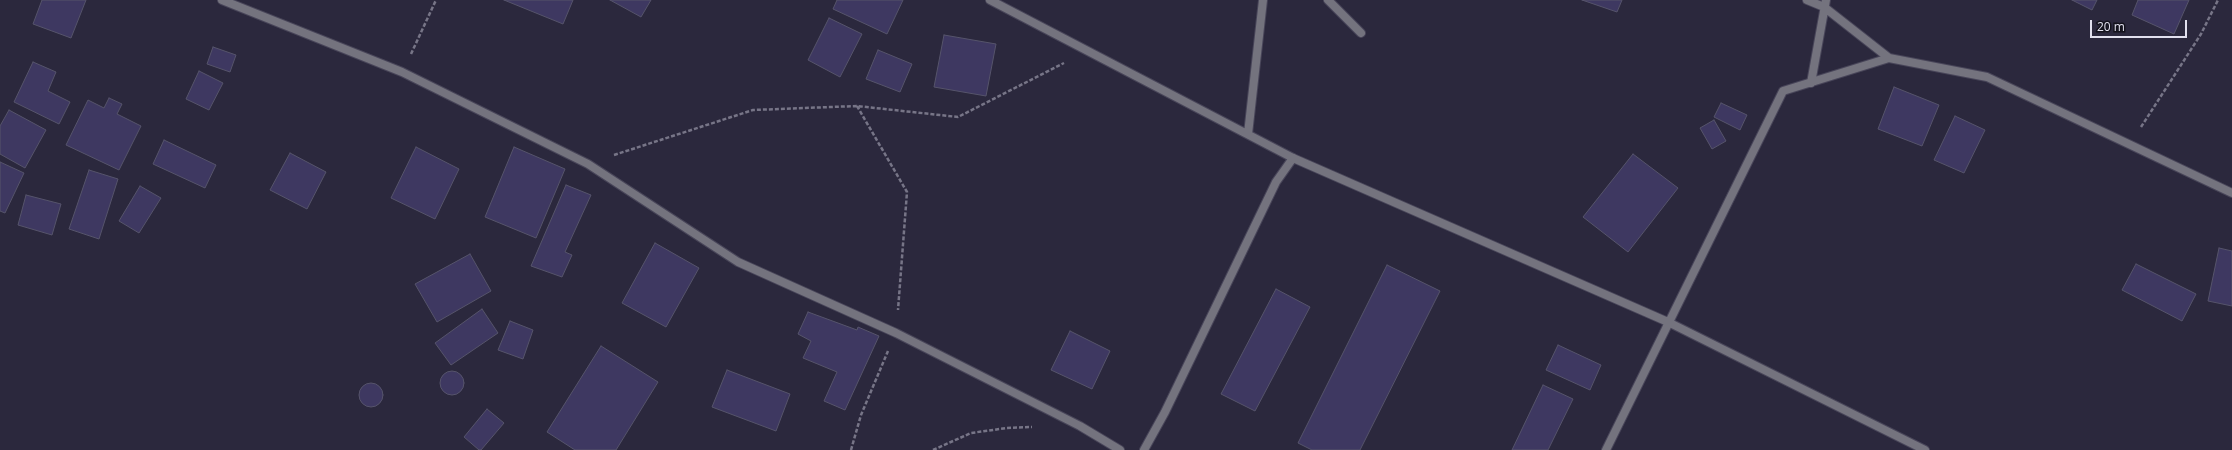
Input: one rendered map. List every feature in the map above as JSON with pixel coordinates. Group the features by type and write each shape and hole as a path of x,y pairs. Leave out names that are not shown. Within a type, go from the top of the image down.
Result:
{"street":[{"path":"222,0 402,72 588,164 738,262 896,333 1080,426 1120,450"},
{"path":"990,0 1293,158 1668,322 1925,450"},
{"path":"1248,134 1263,0"},
{"path":"1328,0 1362,33"},
{"path":"1806,0 1825,4 1889,58"},
{"path":"1811,83 1825,4"},
{"path":"1606,450 1783,91 1889,58 1987,77 2232,193"},
{"path":"1144,450 1165,412 1276,182 1293,158"}],"path":[{"path":"402,72 436,0"},
{"path":"2130,145 2201,34 2218,0"},
{"path":"588,164 753,110 857,106 958,117 1087,51"},
{"path":"851,450 861,415 896,333 907,192 857,106"},
{"path":"933,450 971,433 1007,428 1038,427"}],"building":[{"path":"42,0 86,0 71,38 33,24"},
{"path":"504,0 573,0 563,24"},
{"path":"610,0 651,0 641,17"},
{"path":"837,0 903,0 887,34 833,9"},
{"path":"1582,0 1622,0 1617,12"},
{"path":"2072,0 2097,0 2092,10"},
{"path":"2138,0 2189,0 2174,34 2132,15"},
{"path":"829,18 862,34 840,77 808,60"},
{"path":"944,35 996,44 986,96 934,87"},
{"path":"213,47 236,55 230,72 207,64"},
{"path":"878,50 912,64 900,92 866,79"},
{"path":"33,62 56,72 48,91 70,102 59,124 14,102"},
{"path":"199,71 223,83 209,110 186,99"},
{"path":"1894,87 1939,105 1922,146 1878,129"},
{"path":"109,98 122,104 117,114 141,126 119,170 66,145 88,100 104,108"},
{"path":"1721,103 1747,115 1740,130 1714,117"},
{"path":"9,110 46,130 25,168 0,154 0,126"},
{"path":"1955,116 1985,130 1964,173 1934,160"},
{"path":"1714,120 1726,141 1712,149 1700,128"},
{"path":"164,140 216,165 205,188 153,164"},
{"path":"416,147 459,169 435,219 391,198"},
{"path":"514,147 565,169 536,238 485,217"},
{"path":"290,153 326,172 307,209 270,190"},
{"path":"1633,154 1678,188 1628,252 1583,217"},
{"path":"0,162 24,173 5,213 0,211"},
{"path":"89,170 118,179 99,239 69,229"},
{"path":"566,185 591,195 565,252 572,255 562,277 531,266"},
{"path":"140,186 161,198 139,233 119,221"},
{"path":"26,195 61,204 52,235 18,225"},
{"path":"655,243 699,268 666,327 622,303"},
{"path":"2219,248 2232,251 2232,306 2208,301"},
{"path":"470,254 491,291 437,322 415,284"},
{"path":"2136,264 2196,294 2182,321 2122,290"},
{"path":"1387,265 1440,291 1360,450 1312,450 1298,443"},
{"path":"1276,289 1310,307 1255,411 1221,394"},
{"path":"482,309 498,333 451,365 435,343"},
{"path":"808,312 857,330 858,327 879,336 845,410 824,401 837,372 803,358 811,341 798,334"},
{"path":"510,321 533,330 523,359 498,350"},
{"path":"1070,331 1110,351 1092,389 1051,370"},
{"path":"1558,345 1601,365 1590,390 1546,370"},
{"path":"601,346 658,382 616,450 575,450 547,432"},
{"path":"727,370 790,394 776,431 712,407"},
{"path":"452,371 457,372 463,378 463,388 457,394 452,395 447,394 441,388 440,383 441,378 447,372"},
{"path":"371,383 376,384 382,390 382,400 376,406 371,407 366,406 360,400 359,395 360,390 366,384"},
{"path":"1543,385 1573,399 1548,450 1512,450"},
{"path":"487,409 504,423 481,450 479,450 464,437"}]}
